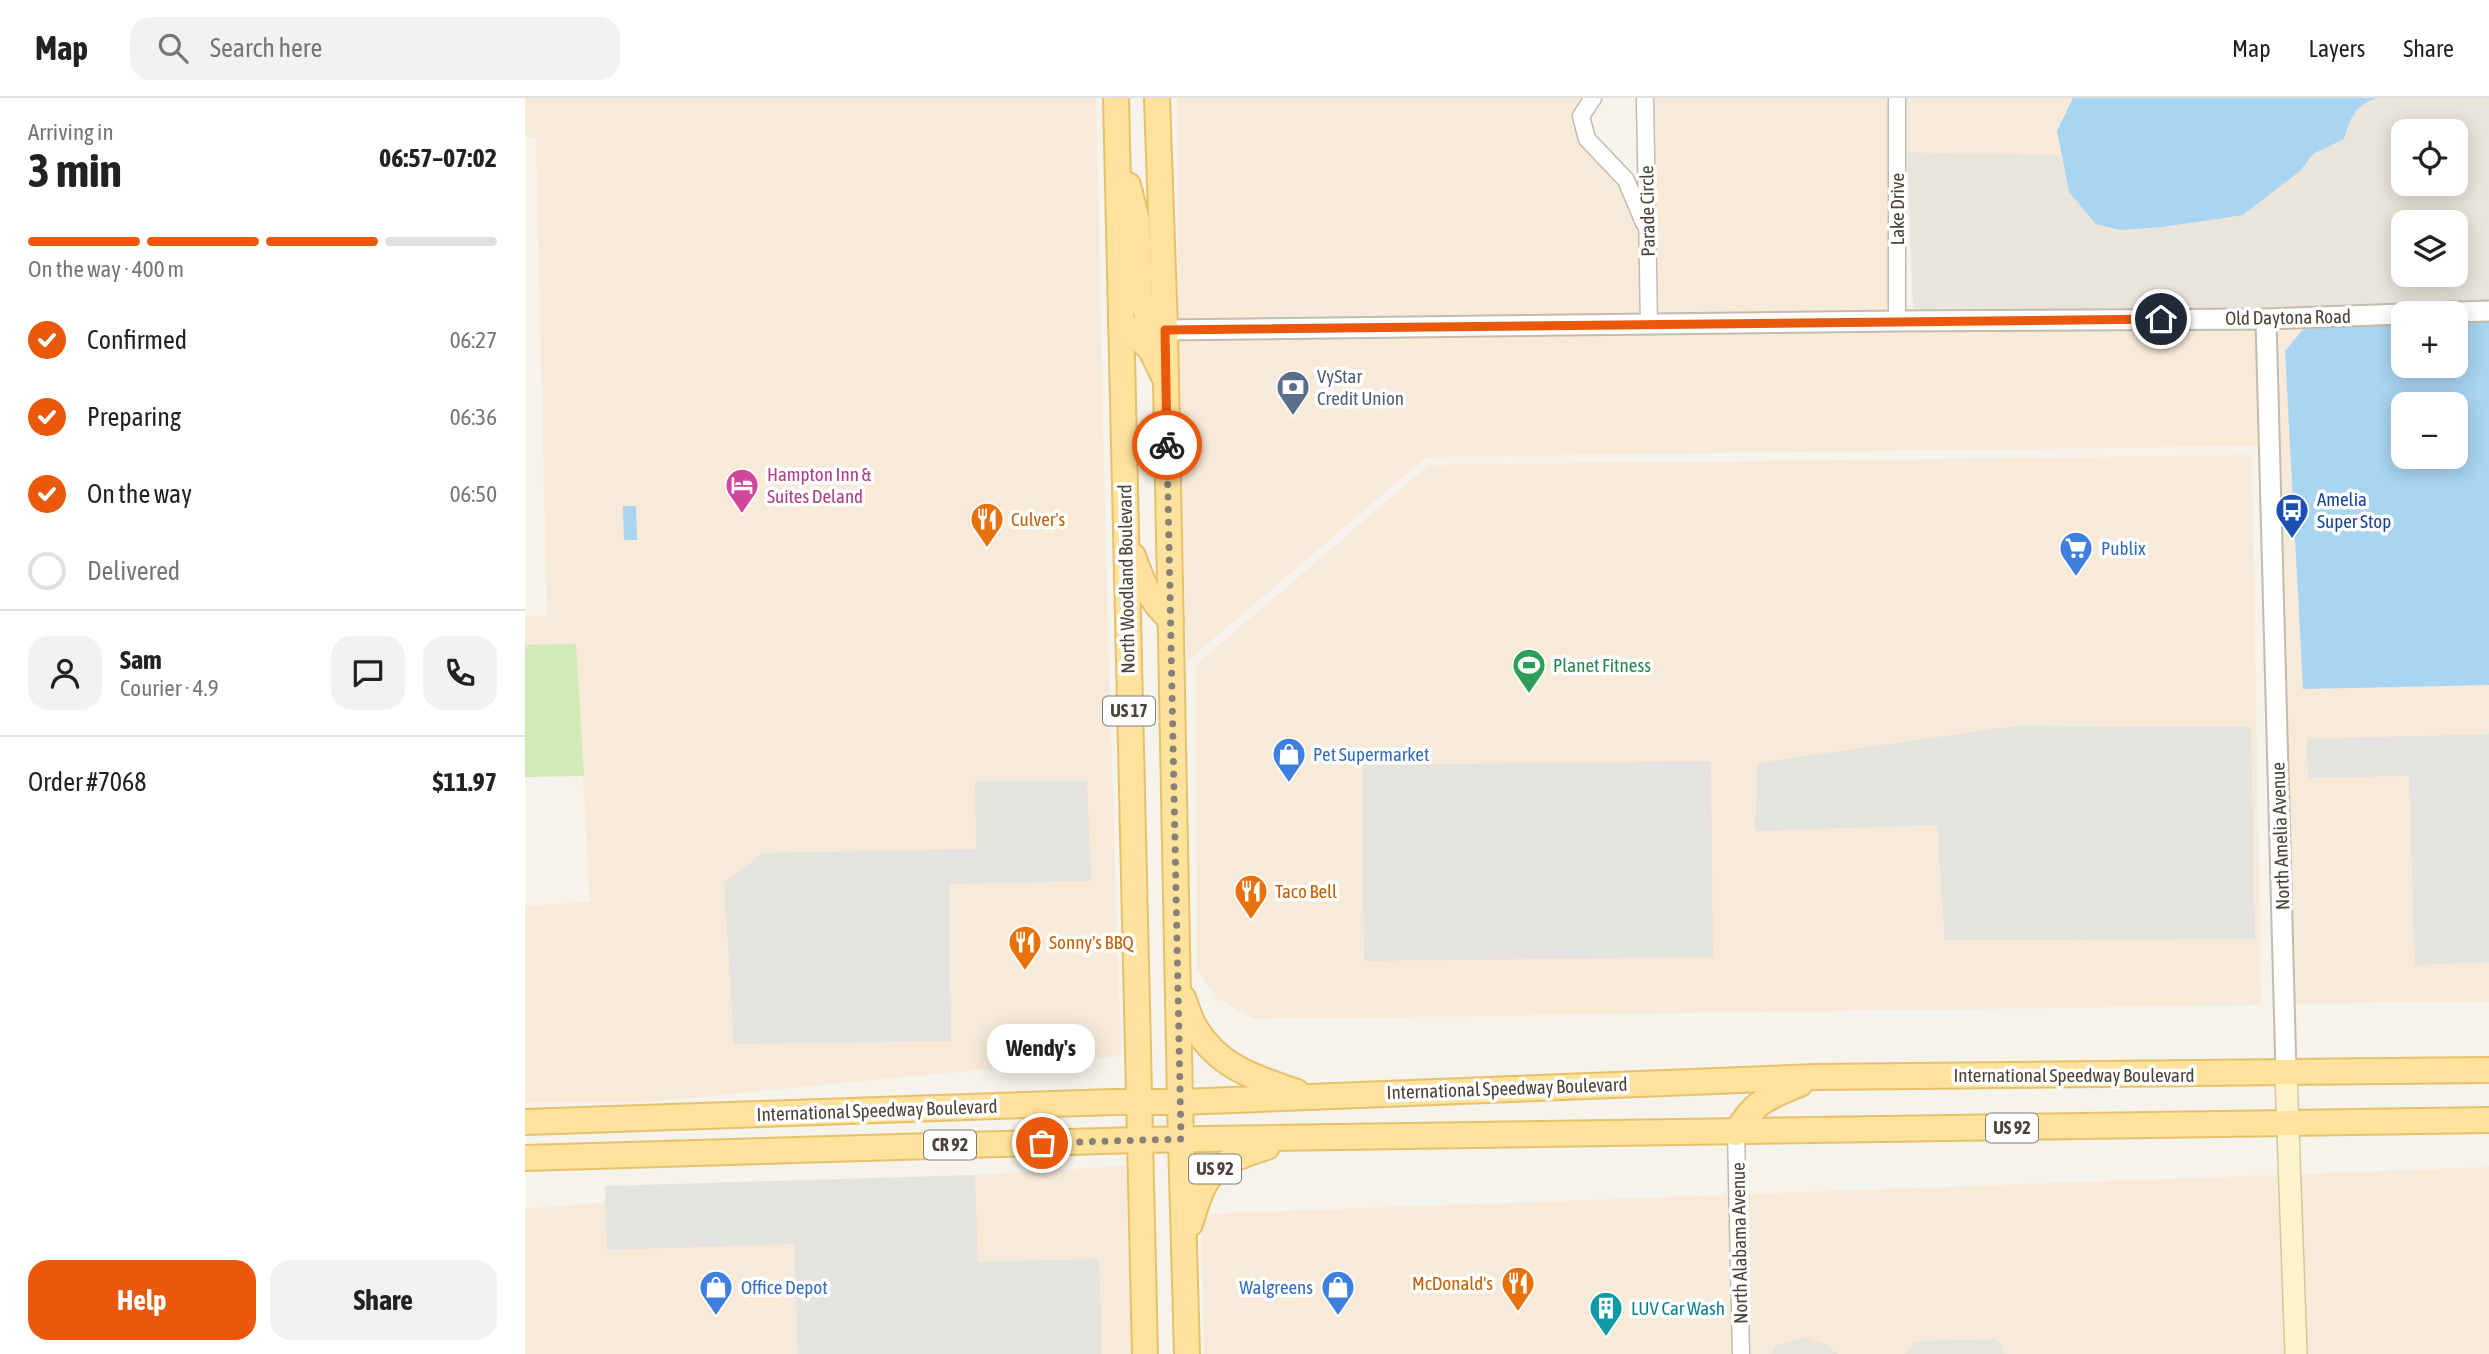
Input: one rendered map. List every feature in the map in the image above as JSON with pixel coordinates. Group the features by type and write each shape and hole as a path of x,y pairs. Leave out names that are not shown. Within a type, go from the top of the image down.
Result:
{"main road":[{"name":"North Woodland Boulevard","path":"1116,98 1145,1354"},
{"name":"US 17","path":"1157,98 1165,330 1187,1354"},
{"path":"1117,140 1137,221 1140,299 1147,314 1165,330"},
{"path":"1121,321 1151,350 1166,382"},
{"path":"1125,536 1145,590 1156,606 1171,620"},
{"path":"1178,984 1196,1029 1220,1058 1245,1074 1311,1096"},
{"name":"International Speedway Boulevard","path":"525,1122 1138,1101 1180,1102 1817,1077 2489,1070"},
{"name":"North Amelia Avenue","path":"2286,1073 2296,1354"},
{"path":"1736,1133 1747,1114 1769,1096 1817,1077"},
{"path":"966,1107 967,1144"},
{"path":"744,1115 762,1151"},
{"name":"International Speedway Boulevard","path":"525,1158 1181,1139 2489,1120"},
{"path":"556,1157 566,1121"},
{"name":"US 92","path":"1185,1241 1201,1189 1215,1169 1229,1159 1289,1139"}],"street":[{"path":"1593,98 1581,116 1587,139 1626,180 1648,231"},
{"name":"Parade Circle","path":"1646,98 1649,324"},
{"name":"Lake Drive","path":"1898,98 1898,321"},
{"path":"2468,312 2489,311"},
{"name":"Old Daytona Road","path":"1165,330 2266,319 2391,314"},
{"name":"North Amelia Avenue","path":"2266,319 2286,1073"},
{"name":"North Alabama Avenue","path":"1736,1133 1741,1354"}],"shaded area":[{"path":"525,98 1096,98 1107,602 1121,1056 647,1102 525,1103 525,906 590,902 576,645 525,645 525,617 547,616 536,137 525,137"},
{"path":"1177,98 1581,98 1572,118 1578,142 1618,186 1638,234 1640,313 1178,319"},
{"path":"1655,98 1888,98 1888,310 1659,313 1657,238 1660,236 1657,228"},
{"path":"1907,98 2073,98 2057,131 2061,155 1907,152"},
{"path":"2376,98 2489,98 2489,300 2391,301 2391,304 2266,308 1913,309 1907,152 2061,155 2069,192 2301,170 2313,154 2344,139 2352,115 2364,103"},
{"path":"2304,328 2285,351 2303,688 2489,685 2489,1001 2293,1004 2276,329"},
{"path":"2257,330 2260,452 2257,447 2252,446 1426,457 1191,658 1187,665 1188,720 1178,341 1897,331"},
{"path":"2252,455 2261,1005 1254,1019 1218,999 1197,969 1196,665 1429,465"},
{"path":"2014,726 2251,727 2255,939 1945,940 1937,825 1755,831 1758,763"},
{"path":"2489,734 2489,962 2415,965 2409,776 2308,778 2307,739"},
{"path":"1711,761 1713,957 1364,961 1362,765"},
{"path":"975,781 1087,781 1091,881 949,884 951,1041 734,1044 724,883 763,853 976,849"},
{"path":"1126,1166 1130,1217 1132,1354 525,1354 525,1209 831,1183"},
{"path":"2489,1167 2489,1354 2305,1354 2299,1174"},
{"path":"975,1175 978,1262 1099,1259 1102,1354 798,1354 794,1244 607,1250 605,1186"},
{"path":"2280,1175 2286,1354 2005,1354 2001,1343 1994,1339 1915,1341 1905,1354 1839,1354 1827,1345 1808,1337 1776,1345 1771,1354 1751,1354 1747,1194"},
{"path":"1728,1195 1732,1354 1204,1354 1201,1222 1204,1214"},
{"path":"1808,1337 1827,1345 1839,1354 1771,1354 1776,1345"},
{"path":"1994,1339 2001,1343 2005,1354 1905,1354 1915,1341"}],"green space":[{"path":"576,644 584,776 525,777 525,645"}],"water":[{"path":"2073,98 2376,98 2354,114 2344,139 2313,154 2301,170 2243,215 2162,227 2120,230 2096,224 2069,192 2057,131"},
{"path":"2489,322 2489,685 2303,689 2285,351 2304,328 2391,325 2391,378 2468,378 2468,323"},
{"path":"623,506 636,506 637,540 624,540"}],"way so far":[{"path":"1042,1143 1181,1139 1167,445"}],"place":[{"name":"VyStar Credit Union","path":"1293,417"},
{"name":"Hampton Inn & Suites Deland","path":"742,515"},
{"name":"Amelia Super Stop","path":"2292,540"},
{"name":"Culver's","path":"987,549"},
{"name":"Publix","path":"2076,578"},
{"name":"Planet Fitness","path":"1529,695"},
{"name":"Pet Supermarket","path":"1289,784"},
{"name":"Taco Bell","path":"1251,921"},
{"name":"Sonny's BBQ","path":"1025,972"},
{"name":"Wendy's","path":"1042,1143"},
{"name":"McDonald's","path":"1518,1313"},
{"name":"Office Depot","path":"716,1317"},
{"name":"Walgreens","path":"1338,1317"},
{"name":"LUV Car Wash","path":"1606,1338"}],"route":[{"path":"1167,445 1165,330 2161,319"}]}
